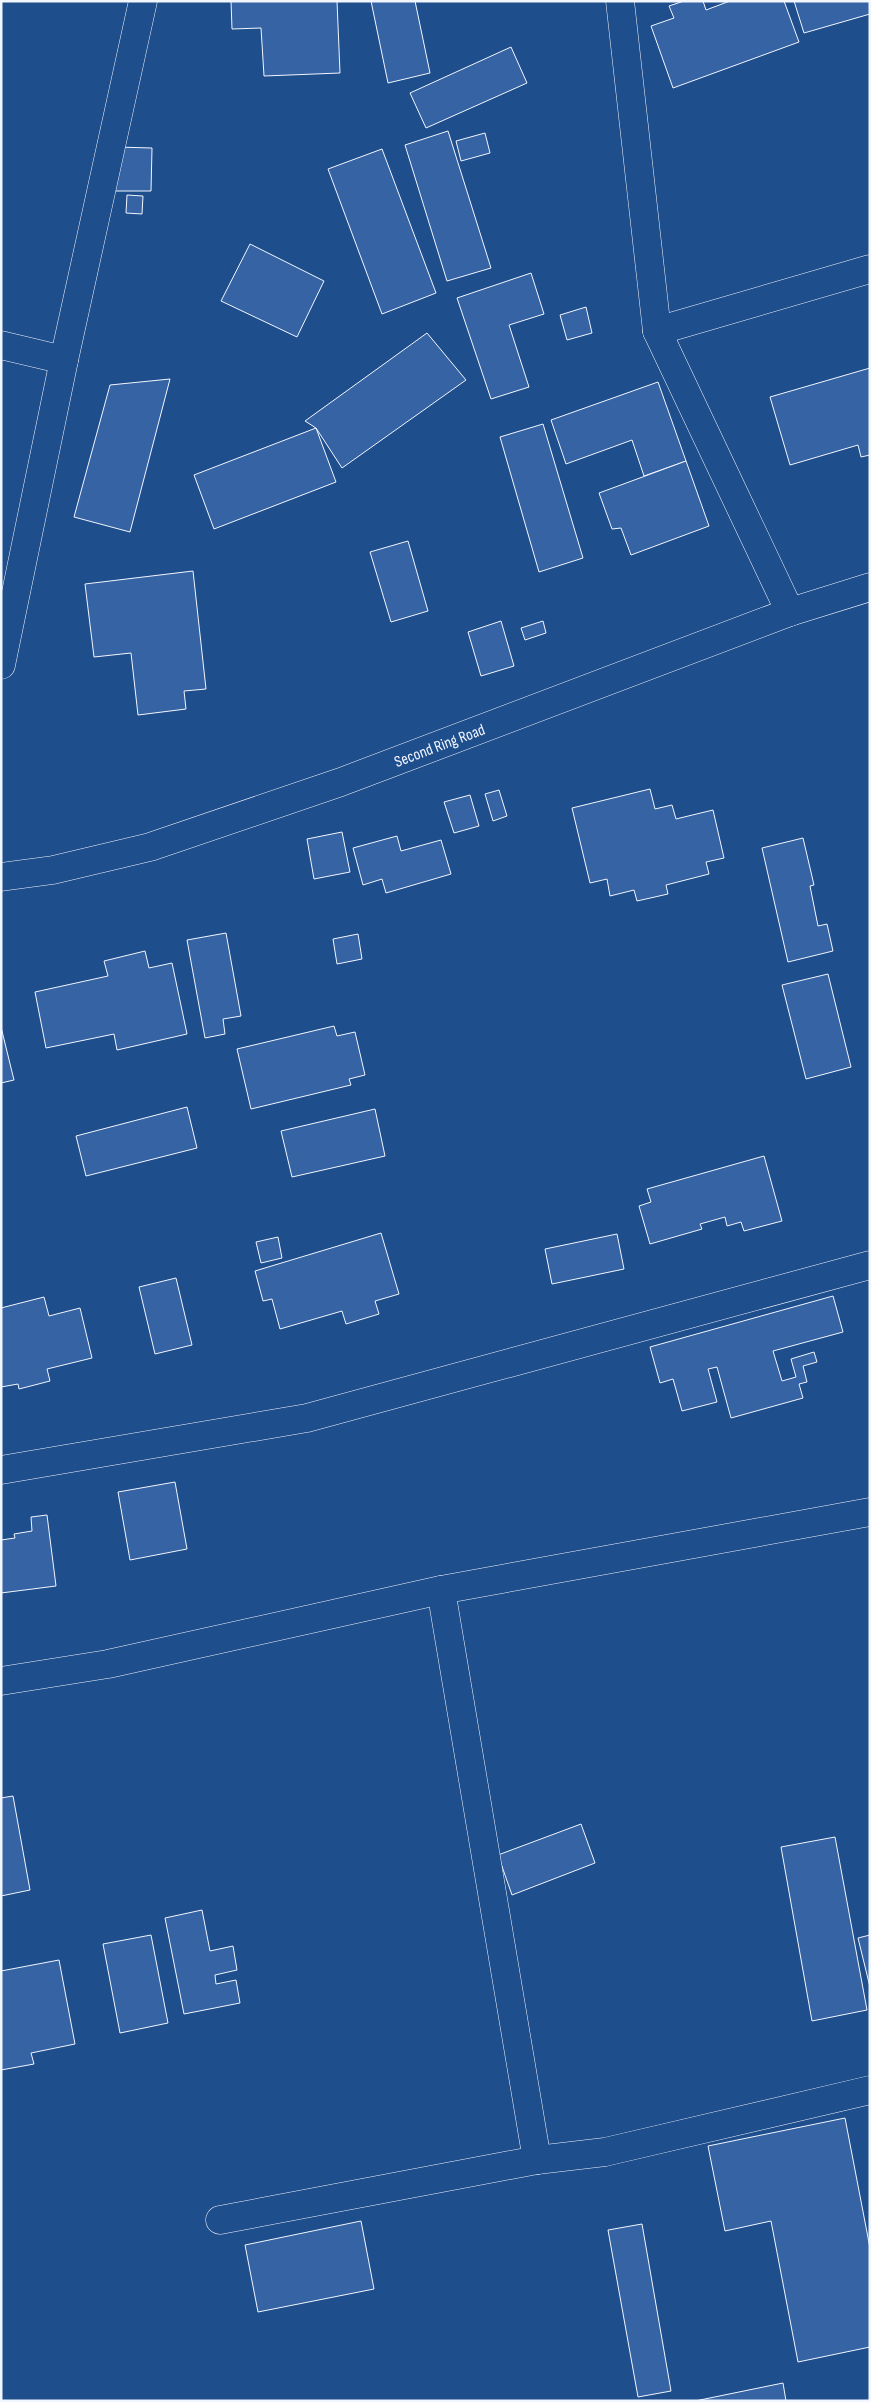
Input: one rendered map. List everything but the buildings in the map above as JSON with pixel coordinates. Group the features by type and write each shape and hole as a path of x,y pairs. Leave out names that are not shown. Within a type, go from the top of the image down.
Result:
{"street":[{"path":"1,665 64,360 143,1"},
{"path":"620,1 657,331 790,612"},
{"path":"657,331 870,269"},
{"path":"1,345 64,360"},
{"name":"Second Ring Road","path":"1,877 53,870 150,847 342,782 790,612 870,587"},
{"path":"1,1470 307,1418 870,1265"},
{"path":"1,1681 108,1664 441,1590 870,1512"},
{"path":"441,1590 537,2160"},
{"path":"220,2220 537,2160 605,2152 870,2090"}]}
